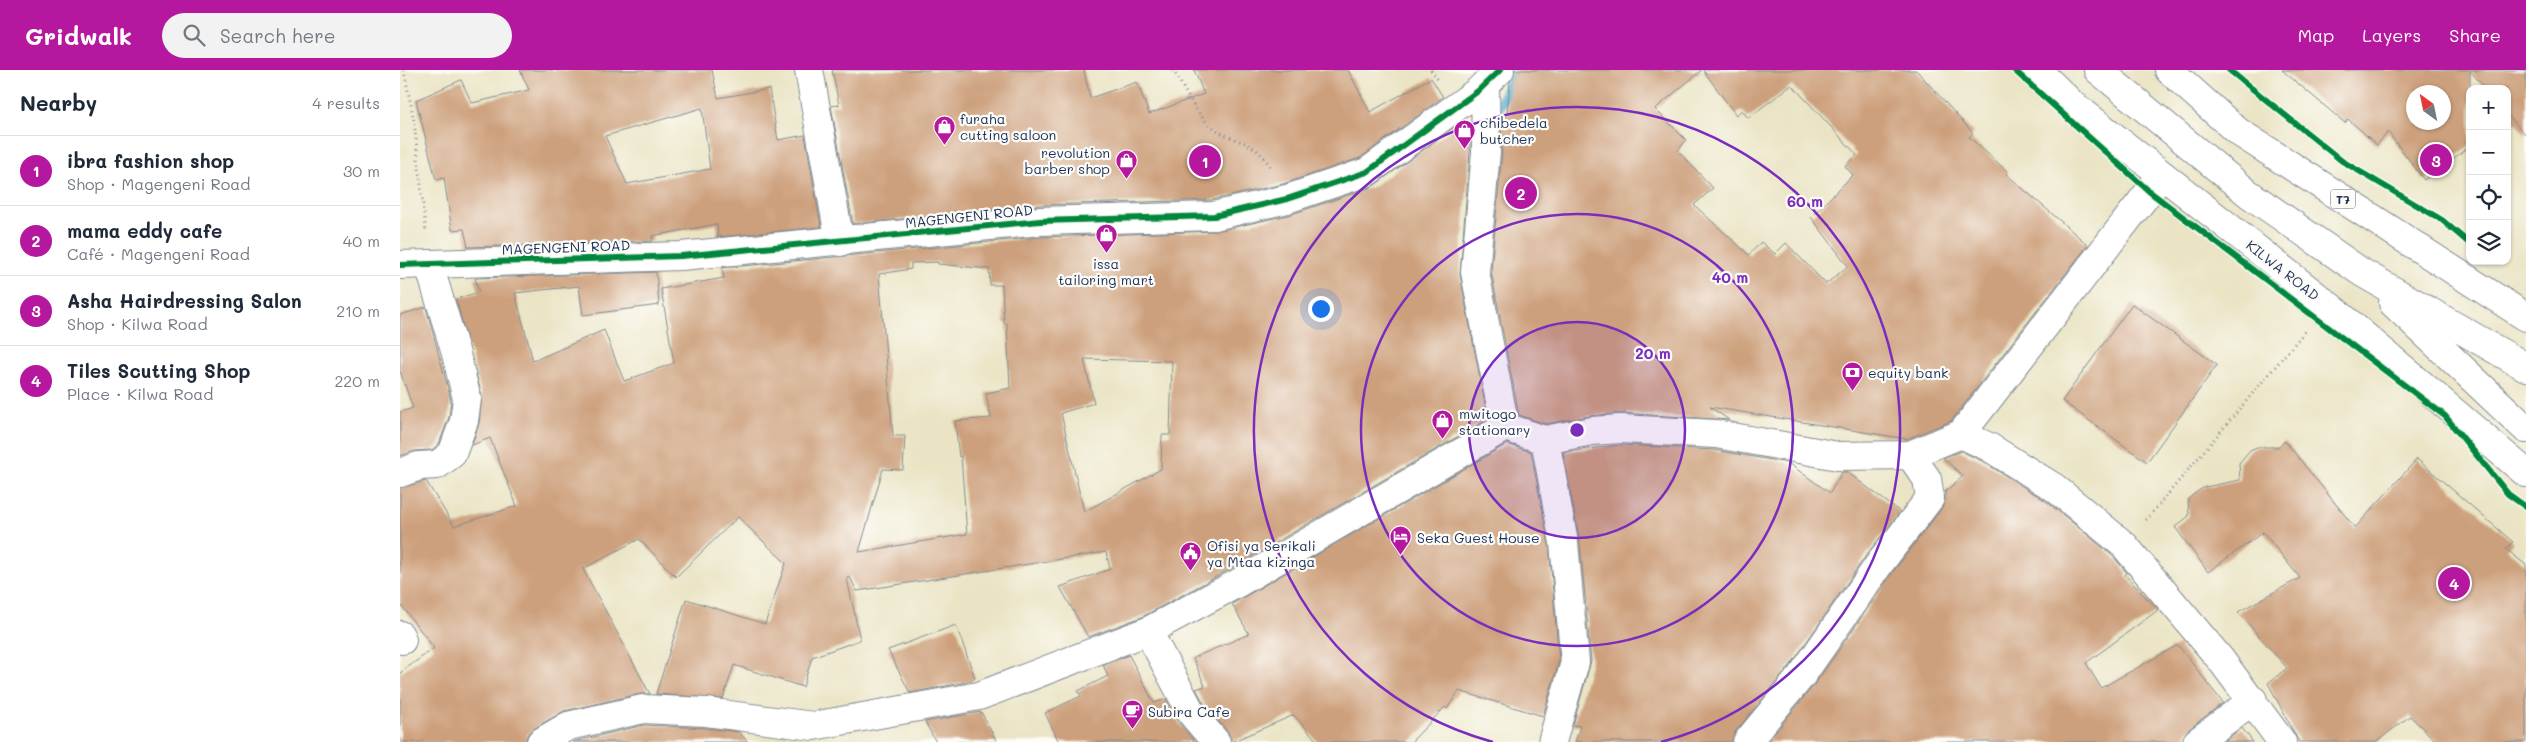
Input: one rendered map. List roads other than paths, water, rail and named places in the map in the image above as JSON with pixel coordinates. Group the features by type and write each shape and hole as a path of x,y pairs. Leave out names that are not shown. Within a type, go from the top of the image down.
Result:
{"main road":[{"path":"809,70 840,242"},
{"name":"KILWA ROAD","path":"2037,70 2071,103 2328,304 2526,473"},
{"path":"2098,70 2249,194 2361,272 2526,367"},
{"name":"T7","path":"2169,70 2238,131 2526,317"},
{"path":"1492,78 1475,272 1506,427"},
{"name":"MAGENGENI ROAD","path":"400,265 681,256 1040,221 1214,216 1287,199 1367,172 1492,78"},
{"path":"541,742 568,726 643,709 706,712 812,726 979,696 1148,631 1238,583 1506,427 1545,440 1592,431 1621,429 1716,434 1838,456 1910,454 1961,434 2162,175"},
{"path":"400,473 419,466 437,465 452,454 464,421 467,399 456,354 429,265"},
{"path":"2361,272 2526,429"},
{"path":"1961,434 1989,447 2055,488 2124,545 2253,700 2282,742"},
{"path":"1545,440 1564,543 1575,662 1552,742"},
{"path":"1747,742 1802,675 1880,563 1930,498 1927,479 1910,454"},
{"path":"1148,631 1192,714 1216,742"},
{"path":"2197,742 2253,700"}],"waterway":[{"path":"1493,118 1511,82 1521,70"}],"place":[{"name":"furaha cutting saloon","path":"944,145"},
{"name":"chibedela butcher","path":"1464,149"},
{"name":"Asha Hairdressing Salon","path":"2436,160"},
{"name":"ibra fashion shop","path":"1205,161"},
{"name":"revolution barber shop","path":"1126,179"},
{"name":"mama eddy cafe","path":"1521,193"},
{"name":"issa tailoring mart","path":"1106,254"},
{"name":"equity bank","path":"1852,391"},
{"name":"mwitogo stationary","path":"1443,440"},
{"name":"Seka Guest House","path":"1401,556"},
{"name":"Ofisi ya Serikali ya Mtaa kizinga","path":"1191,572"},
{"name":"Tiles Scutting Shop","path":"2454,583"},
{"name":"Subira Cafe","path":"1132,730"}]}
